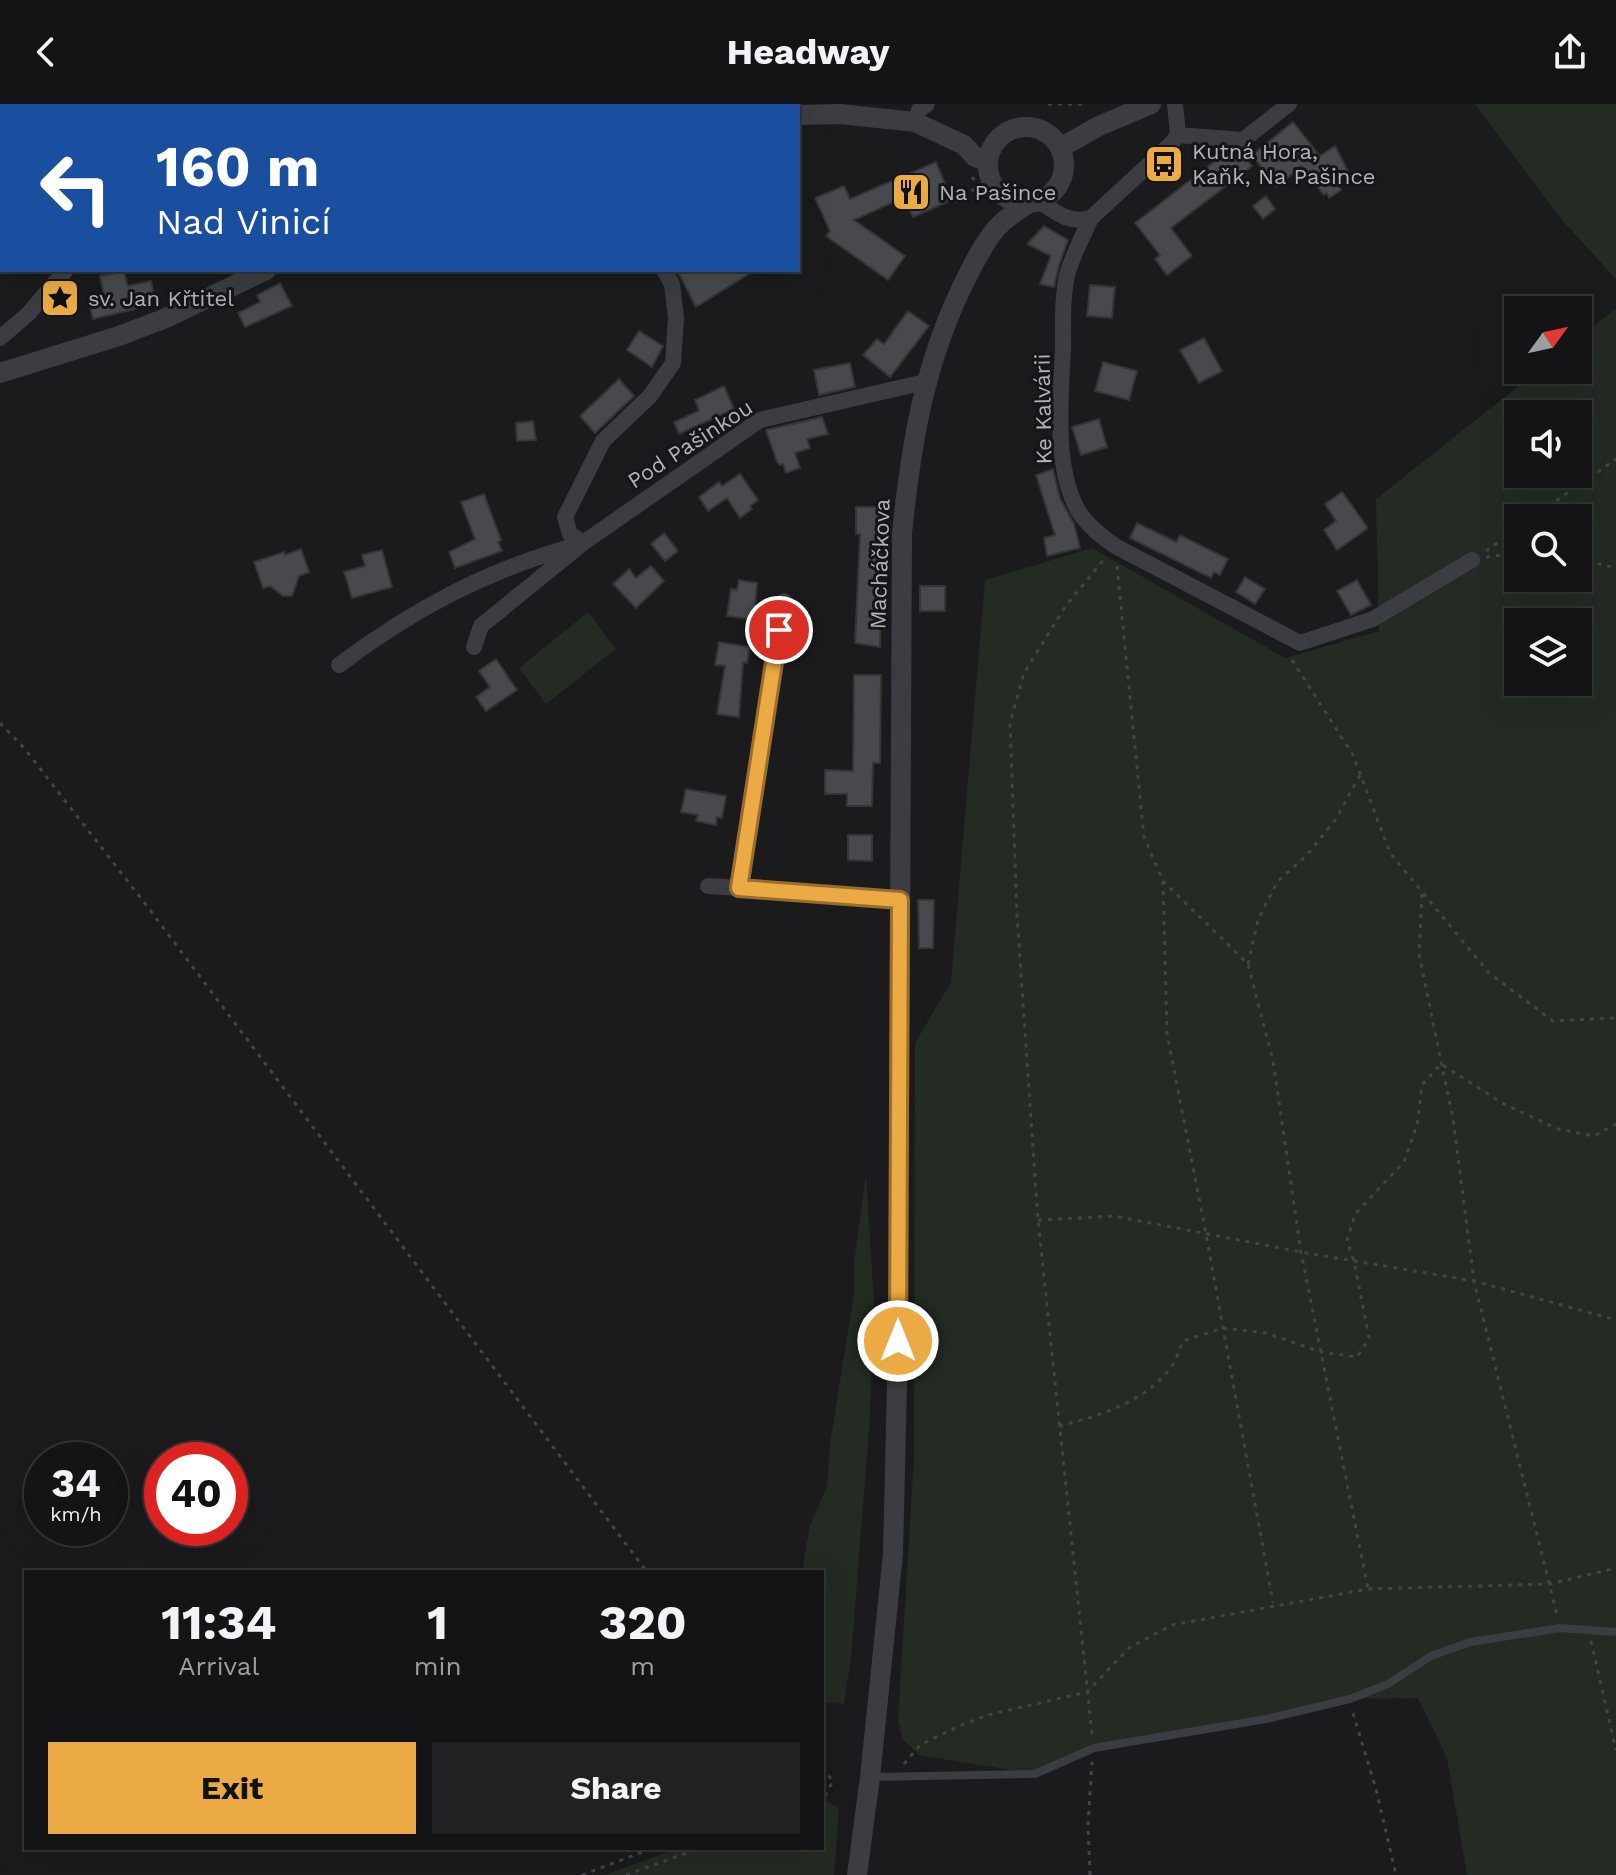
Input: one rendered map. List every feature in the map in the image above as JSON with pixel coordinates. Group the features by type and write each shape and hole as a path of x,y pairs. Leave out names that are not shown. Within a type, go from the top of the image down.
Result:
{"street":[{"path":"915,122 919,110 927,104"},
{"path":"1060,148 1099,126 1151,104"},
{"path":"997,140 988,162 992,184 999,193 1018,203 1034,202 1067,219 1079,221 1091,218 1170,145 1178,135 1175,104"},
{"path":"1178,135 1243,140 1289,104"},
{"path":"800,115 840,114 915,122 964,145 975,157 988,162"},
{"path":"964,145 997,140 1018,128 1030,127 1053,138 1060,148 1063,158 1061,179 1056,189 996,227"},
{"path":"996,227 999,193"},
{"name":"Ke Kalvárii","path":"1091,218 1068,272 1064,293 1062,438 1070,491 1080,513 1096,532 1115,546 1300,643 1373,619 1472,560"},
{"name":"Macháčkova","path":"857,1875 893,1554 898,1341 902,533 911,451 925,382 950,313 974,262 996,227"},
{"path":"0,338 28,314 64,272"},
{"path":"0,373 154,323 262,272"},
{"name":"Pod Pašinkou","path":"583,543 570,534 565,517 581,482 603,441 650,396 673,363 676,318 672,284 665,272"},
{"name":"Pod Pašinkou","path":"474,647 481,626 583,543 760,420 925,382"},
{"name":"Pod Pašinkou","path":"339,665 390,627 440,598 492,574 583,543"},
{"path":"739,888 784,601"},
{"path":"708,886 900,910"}],"lane":[{"path":"870,1777 1035,1774 1094,1748 1266,1719 1350,1699 1388,1684 1431,1656 1470,1642 1560,1628 1616,1632"}],"path":[{"path":"1048,104 1082,104"},
{"path":"955,202 979,186"},
{"path":"1552,504 1616,459"},
{"path":"1472,560 1504,538"},
{"path":"1115,546 1144,837 1163,881 1167,1034 1273,1605"},
{"path":"1090,1875 1088,1825 1094,1748 1038,1220 1017,916 1010,723 1024,673 1065,607 1115,546"},
{"path":"1472,560 1504,553"},
{"path":"1592,562 1616,568"},
{"path":"1277,632 1353,755 1390,853 1489,973 1553,1021 1616,1018"},
{"path":"0,723 24,748 147,906 645,1570"},
{"path":"1360,775 1336,819 1306,856 1277,882 1258,920 1248,964 1273,1061 1301,1252 1368,1589"},
{"path":"1163,881 1248,964"},
{"path":"1422,894 1419,954 1453,1119 1474,1281 1560,1628"},
{"path":"1059,1426 1094,1418 1132,1401 1170,1369 1183,1341 1223,1328 1266,1333 1321,1352 1357,1357 1369,1338 1354,1261 1347,1241 1355,1214 1404,1162 1417,1125 1422,1085 1441,1064"},
{"path":"1441,1064 1504,1104 1558,1129 1594,1136 1616,1124"},
{"path":"1038,1220 1114,1216 1474,1281 1616,1320"},
{"path":"913,1753 920,1745 988,1715 1087,1692 1129,1648 1172,1625 1368,1589 1550,1584 1616,1568"},
{"path":"1589,1630 1616,1750"},
{"path":"1350,1699 1396,1875"},
{"path":"824,1770 833,1781 824,1797"},
{"path":"582,1875 648,1850"},
{"path":"626,1875 695,1850"}],"shaded area":[{"path":"1475,104 1616,104 1616,279 1561,219"},
{"path":"1616,308 1616,1875 1467,1875 1447,1758 1418,1698 1350,1699 1266,1719 1094,1748 1035,1774 919,1755 902,1738 898,1719 914,1458 915,1043 951,982 985,580 1092,548 1285,658 1379,631 1376,499 1521,384 1592,384 1592,328"},
{"path":"588,612 616,649 546,704 519,668"},
{"path":"866,1174 874,1303 870,1417 851,1658 844,1704 824,1703 824,1570 802,1570 810,1525 827,1486 830,1444 854,1293 854,1263"},
{"path":"824,1798 839,1809 834,1875 604,1875 673,1850 824,1850"}],"building":[{"path":"1293,122 1320,156 1335,146 1351,177 1338,186 1341,190 1329,198 1301,166 1277,187 1252,155"},
{"path":"1229,150 1240,151 1252,166 1171,228 1192,256 1167,275 1155,259 1160,255 1135,223"},
{"path":"936,162 952,200 913,217 904,197 854,220 905,256 888,280 826,236 830,231 815,198 844,186 850,199"},
{"path":"1266,196 1275,209 1263,219 1253,206"},
{"path":"1044,226 1068,240 1054,287 1040,284 1051,256 1027,244"},
{"path":"124,272 128,286 151,281 156,304 93,319 88,299 104,295 100,276"},
{"path":"678,272 752,272 696,307"},
{"path":"280,283 292,306 245,327 238,313 260,302 257,295"},
{"path":"1090,285 1115,287 1112,318 1087,316"},
{"path":"908,311 929,326 890,377 863,355 877,339 884,344"},
{"path":"639,331 663,346 652,367 627,350"},
{"path":"1204,338 1222,371 1199,383 1180,350"},
{"path":"1103,362 1137,371 1129,400 1095,391"},
{"path":"850,363 855,387 819,395 814,370"},
{"path":"619,379 634,396 595,433 580,416"},
{"path":"724,386 734,409 679,434 674,422 699,411 695,400"},
{"path":"822,417 828,434 807,439 810,448 795,453 800,468 786,473 783,464 777,462 766,430"},
{"path":"1099,419 1107,447 1081,455 1072,427"},
{"path":"533,421 536,440 517,441 516,423"},
{"path":"1053,469 1060,498 1074,524 1080,548 1047,556 1044,538 1055,535 1036,475"},
{"path":"740,474 758,500 750,506 752,509 740,518 727,498 708,511 699,497 719,482 722,486"},
{"path":"1342,492 1368,528 1337,550 1324,530 1336,521 1325,504"},
{"path":"484,494 502,551 455,568 449,552 475,539 461,502"},
{"path":"856,507 883,507 880,647 855,643 860,534 856,534"},
{"path":"1137,523 1176,542 1180,535 1228,559 1220,575 1214,572 1211,578 1130,538"},
{"path":"664,533 678,551 665,561 651,544"},
{"path":"301,549 309,572 299,576 292,596 283,596 270,586 263,588 254,562"},
{"path":"382,550 392,587 352,598 344,572 365,566 362,555"},
{"path":"651,566 664,581 636,608 613,584 629,569 636,578"},
{"path":"1245,577 1265,589 1255,604 1236,592"},
{"path":"739,580 757,583 754,620 727,616 731,589 737,590"},
{"path":"1357,580 1371,605 1351,615 1337,591"},
{"path":"920,586 945,586 945,611 920,611"},
{"path":"719,642 750,647 747,663 743,662 739,717 717,714 725,666 715,665"},
{"path":"496,659 517,690 486,711 476,697 490,687 479,671"},
{"path":"854,675 881,675 880,763 873,763 872,806 847,806 847,794 825,794 825,770 853,771"},
{"path":"686,789 726,796 722,818 717,817 716,825 696,821 698,815 681,812"},
{"path":"848,835 872,835 872,861 848,860"},
{"path":"918,900 934,900 933,948 919,948"}],"place":[{"name":"Kutná Hora, Kaňk, Na Pašince","path":"1164,164"},
{"name":"Na Pašince","path":"911,192"},
{"name":"sv. Jan Křtitel","path":"60,298"}],"route":[{"path":"779,630 739,888 900,900 898,1341"}]}
